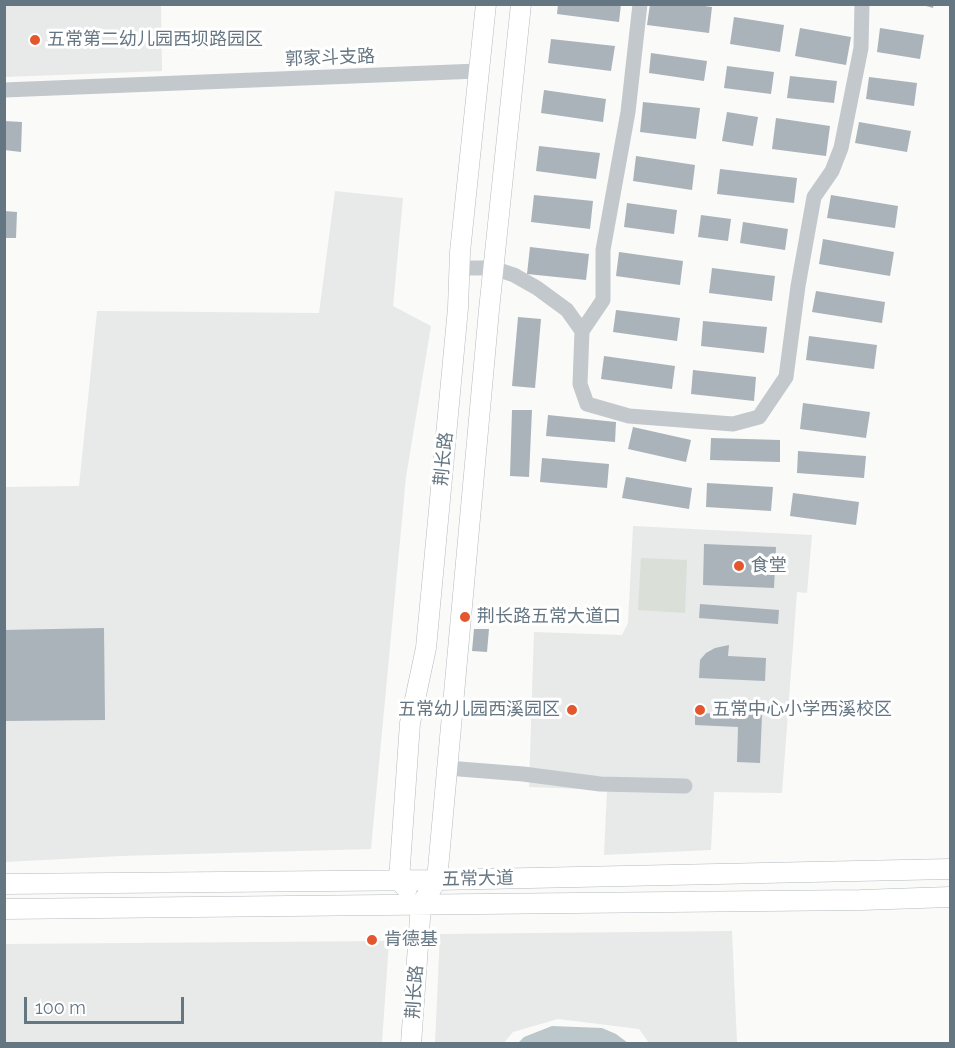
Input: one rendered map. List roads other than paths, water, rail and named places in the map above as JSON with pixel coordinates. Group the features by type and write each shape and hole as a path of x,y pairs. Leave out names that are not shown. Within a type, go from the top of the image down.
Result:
{"main road":[{"name":"荆长路","path":"399,880 410,723 426,648 458,319 459,268 486,4"},
{"name":"荆长路","path":"411,1044 422,904 437,880 520,4"},
{"name":"五常大道","path":"4,884 437,880 951,869"},
{"path":"399,880 422,904"},
{"name":"五常大道","path":"4,909 861,900 951,897"}],"street":[{"path":"640,4 628,112 603,250 603,300 582,331 580,384 587,404 628,416 733,424 759,417 786,377 798,286 814,196 832,171 841,148 855,81 861,48 861,4"},
{"name":"郭家斗支路","path":"4,90 478,71"},
{"path":"459,268 494,268 514,275 537,288 567,310 582,331"},
{"path":"447,768 523,774 600,784 685,786"}],"place":[{"name":"五常第二幼儿园西坝路园区","path":"35,40"},
{"name":"食堂","path":"739,566"},
{"name":"荆长路五常大道口","path":"465,617"},
{"name":"五常幼儿园西溪园区","path":"572,710"},
{"name":"五常中心小学西溪校区","path":"700,710"},
{"name":"肯德基","path":"372,940"}]}
